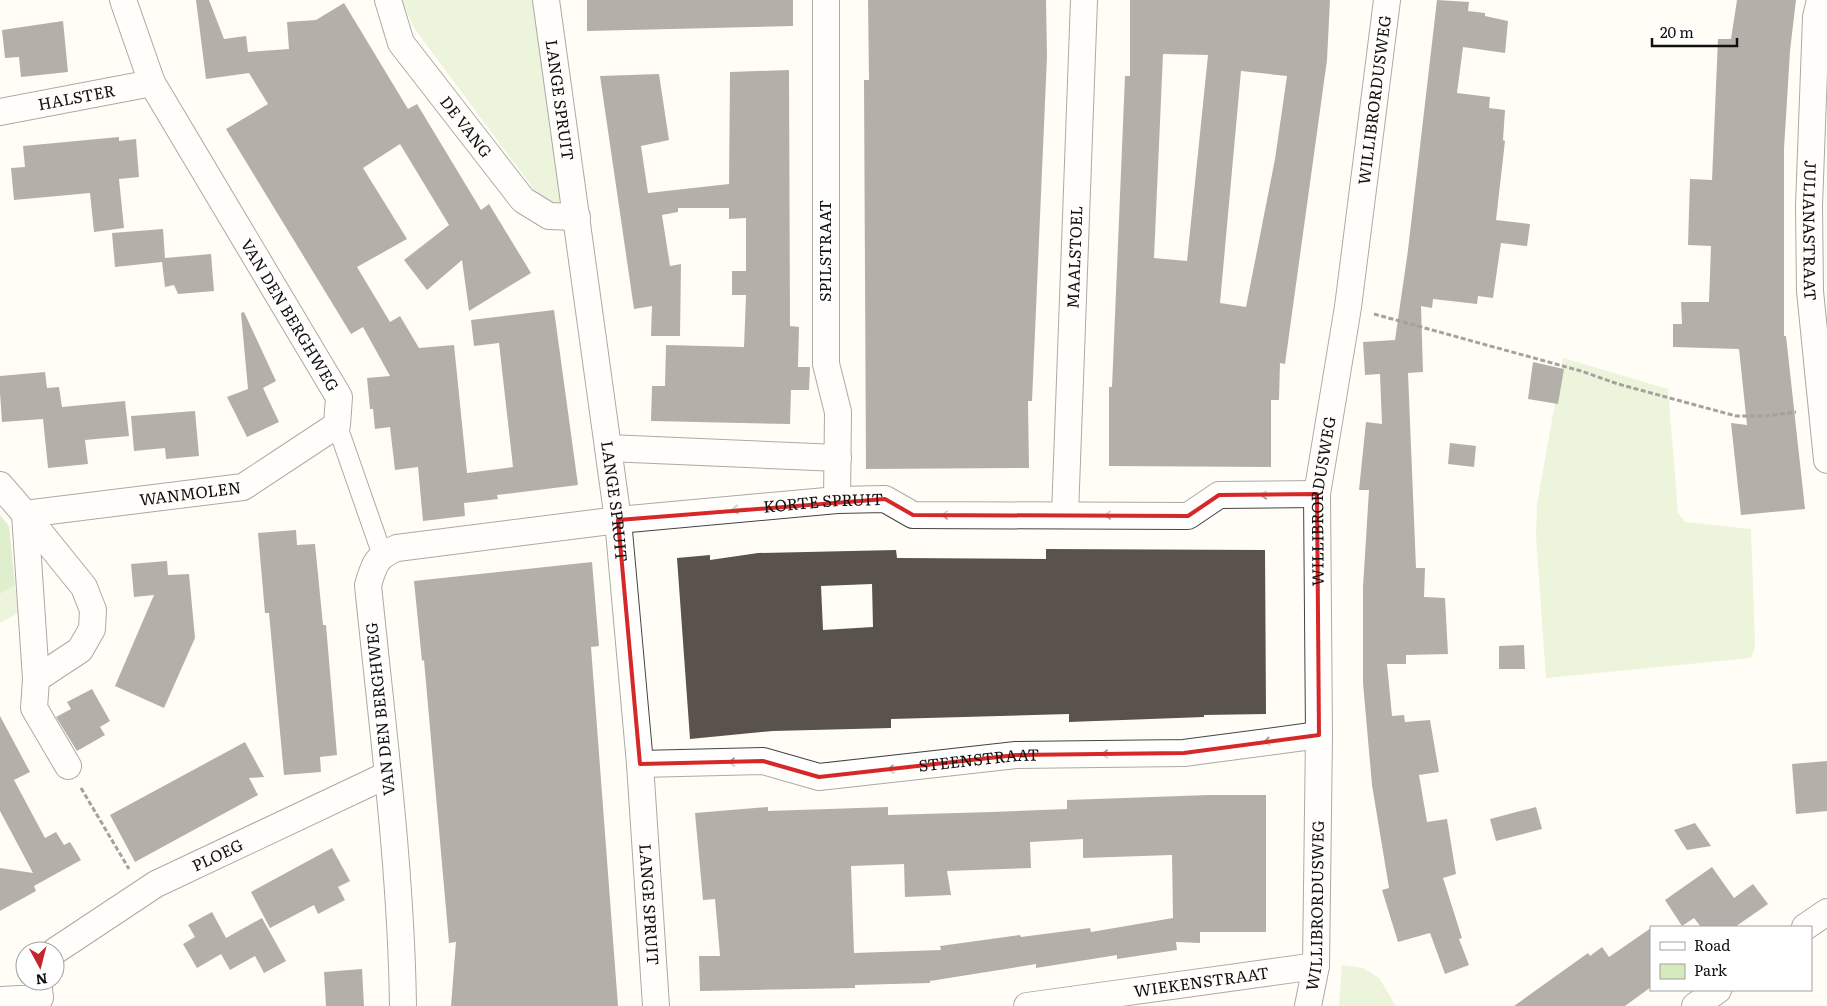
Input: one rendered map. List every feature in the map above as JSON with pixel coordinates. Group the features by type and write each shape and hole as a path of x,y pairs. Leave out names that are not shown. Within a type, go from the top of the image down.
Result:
{"street":[{"name":"VAN DEN BERGHWEG","path":"123,0 152,83 339,397 338,425 382,554 373,567 368,585 387,774 402,968 403,1006"},
{"name":"DE VANG","path":"388,0 401,43 523,200 549,216 577,217"},
{"name":"LANGE SPRUIT","path":"546,0 618,520 640,764 656,1006"},
{"name":"SPILSTRAAT","path":"826,0 826,364 838,412 838,500"},
{"name":"MAALSTOEL","path":"1065,515 1084,0"},
{"name":"WILLIBRORDUSWEG","path":"1308,1006 1316,966 1319,735 1317,494 1348,307 1388,0"},
{"name":"JULIANASTRAAT","path":"1820,0 1816,17 1809,206 1810,291 1827,460"},
{"name":"HALSTER","path":"0,112 152,83"},
{"name":"WANMOLEN","path":"25,514 243,487 338,425"},
{"path":"608,448 838,458"},
{"path":"0,485 84,588 93,610 92,630 80,650 36,679"},
{"name":"KORTE SPRUIT","path":"382,554 397,548 618,520 838,500 885,499 913,515 1188,516 1220,495 1317,494"},
{"path":"25,514 36,679 34,708 68,766"},
{"name":"STEENSTRAAT","path":"640,764 763,761 819,777 1016,755 1184,753 1319,735"},
{"name":"PLOEG","path":"65,944 156,884 387,774"},
{"path":"1806,926 1827,912"},
{"name":"WIEKENSTRAAT","path":"1028,1006 1316,966"},
{"path":"1695,1006 1717,991"},
{"path":"0,1000 41,995"}],"path":[{"path":"1348,307 1736,416 1764,416 1822,408"},
{"path":"68,766 143,893"}],"highlighted area":[{"path":"1317,494 1319,735 1184,753 1016,755 819,777 763,761 640,764 618,520 885,499 913,515 1188,516 1219,495"}],"green space":[{"path":"402,0 536,0 565,199 557,204 544,203 414,28"},
{"path":"1563,358 1668,389 1678,513 1685,522 1751,529 1755,647 1751,658 1546,678 1536,536 1537,504"},
{"path":"0,515 9,526 15,585 0,594"},
{"path":"15,585 18,613 0,623 0,594"},
{"path":"1342,965 1363,968 1379,978 1396,1006 1339,1006"}],"building":[{"path":"196,0 209,0 224,39 246,36 248,52 289,49 287,22 316,20 344,3 408,109 417,104 481,210 489,204 531,273 469,311 462,260 427,290 404,260 449,225 400,144 363,168 407,239 357,267 390,322 400,316 419,348 454,345 467,473 513,467 499,343 474,346 471,320 554,310 578,485 497,495 498,499 464,503 465,516 423,521 418,467 395,470 390,427 375,429 373,409 370,409 367,378 390,376 363,327 351,334 226,129 268,104 249,73 206,79"},
{"path":"587,0 793,0 793,26 587,31"},
{"path":"868,0 1046,0 1047,56 1032,401 1028,401 1029,468 866,469 864,80 869,80"},
{"path":"1130,0 1330,0 1327,60 1285,364 1280,363 1279,400 1271,400 1271,467 1109,466 1109,387 1112,387 1125,76 1130,76","holes":["1163,54 1208,55 1187,261 1154,258","1241,71 1287,76 1275,159 1246,307 1220,303"]},
{"path":"1437,0 1469,2 1468,11 1485,13 1485,16 1508,21 1505,53 1463,47 1457,93 1490,97 1489,108 1505,110 1503,140 1505,141 1496,220 1530,224 1527,246 1501,243 1493,298 1478,296 1477,304 1433,299 1432,308 1421,306 1423,372 1408,373 1416,568 1425,568 1424,597 1445,598 1448,654 1406,655 1406,664 1387,664 1392,716 1404,715 1405,722 1430,720 1439,772 1419,775 1427,822 1447,819 1456,874 1443,878 1462,938 1459,939 1469,965 1445,974 1430,933 1398,942 1382,890 1389,888 1372,785 1363,683 1363,587 1369,490 1359,490 1366,422 1382,424 1380,374 1365,375 1363,342 1395,340 1408,250"},
{"path":"1737,0 1796,0 1790,51 1784,149 1784,336 1786,336 1805,509 1741,515 1731,423 1747,425 1739,349 1673,347 1673,324 1682,324 1681,302 1709,302 1711,246 1688,245 1690,179 1712,180 1718,39 1731,39"},
{"path":"63,21 68,72 21,77 19,57 5,58 2,30"},
{"path":"789,70 790,326 799,327 798,367 810,367 809,390 791,390 790,424 651,421 652,386 665,386 666,345 744,347 746,295 732,295 732,271 746,271 746,218 729,219 729,208 678,208 678,212 662,215 670,266 681,264 680,336 651,336 652,306 634,309 600,76 659,74 669,140 641,146 648,193 729,184 730,72"},
{"path":"119,137 119,141 136,139 139,177 119,179 124,228 94,232 90,193 14,200 11,168 25,167 23,146"},
{"path":"163,229 165,258 211,254 214,291 178,294 174,285 165,287 162,262 115,267 112,233"},
{"path":"244,312 276,381 263,388 279,422 247,437 227,397 248,389 241,313"},
{"path":"1533,362 1564,369 1558,404 1528,399"},
{"path":"45,372 47,388 59,387 62,407 125,401 129,436 85,440 88,464 48,468 43,419 2,422 0,393 0,376"},
{"path":"195,411 199,456 166,459 165,448 134,451 131,416"},
{"path":"1450,443 1476,446 1474,467 1448,464"},
{"path":"296,530 297,545 315,544 323,625 326,625 337,755 320,757 321,772 284,775 269,613 265,613 258,533"},
{"path":"1046,549 1265,550 1266,714 1204,715 1204,717 1069,722 1069,714 891,719 891,728 773,731 690,739 677,558 710,555 710,560 758,553 896,550 897,558 1046,559","holes":["872,584 873,627 823,630 821,586"]},
{"path":"167,561 168,575 189,574 195,638 164,708 115,686 154,595 134,597 131,564"},
{"path":"592,562 599,646 591,647 618,1006 451,1006 456,942 449,943 424,660 422,661 414,581"},
{"path":"1524,645 1525,669 1499,669 1499,646"},
{"path":"92,689 110,721 100,727 105,735 77,751 56,717 71,709 67,702"},
{"path":"0,716 30,772 14,780 45,838 56,832 64,845 70,842 81,860 34,886 36,891 0,911 0,868 33,873 0,811"},
{"path":"245,742 264,777 249,778 258,795 135,862 110,815"},
{"path":"1827,761 1827,811 1796,814 1792,764"},
{"path":"1266,795 1266,932 1200,932 1200,943 1176,942 1177,950 1117,959 1117,955 1036,968 1036,964 930,981 930,983 855,985 855,988 700,991 699,956 720,956 715,899 703,900 695,813 768,807 768,811 888,807 888,815 991,812 1067,809 1067,800","holes":["1083,839 1083,858 1172,855 1173,918 1091,932 1090,928 940,946 941,950 854,953 851,866 904,864 905,897 951,895 947,871 1031,868 1030,842"]},
{"path":"1536,807 1542,829 1496,841 1490,819"},
{"path":"1695,823 1711,846 1687,850 1674,830"},
{"path":"332,848 350,881 338,887 345,900 318,914 314,905 270,928 251,892"},
{"path":"1712,867 1734,898 1753,884 1768,904 1736,926 1700,926 1694,918 1682,926 1665,900"},
{"path":"212,912 226,938 262,918 286,961 264,973 255,956 230,970 221,954 197,968 183,944 195,937 188,925"},
{"path":"1650,929 1650,988 1625,1006 1514,1006 1588,953 1590,956 1602,947 1609,957"},
{"path":"362,969 364,1006 326,1006 324,972"}]}
